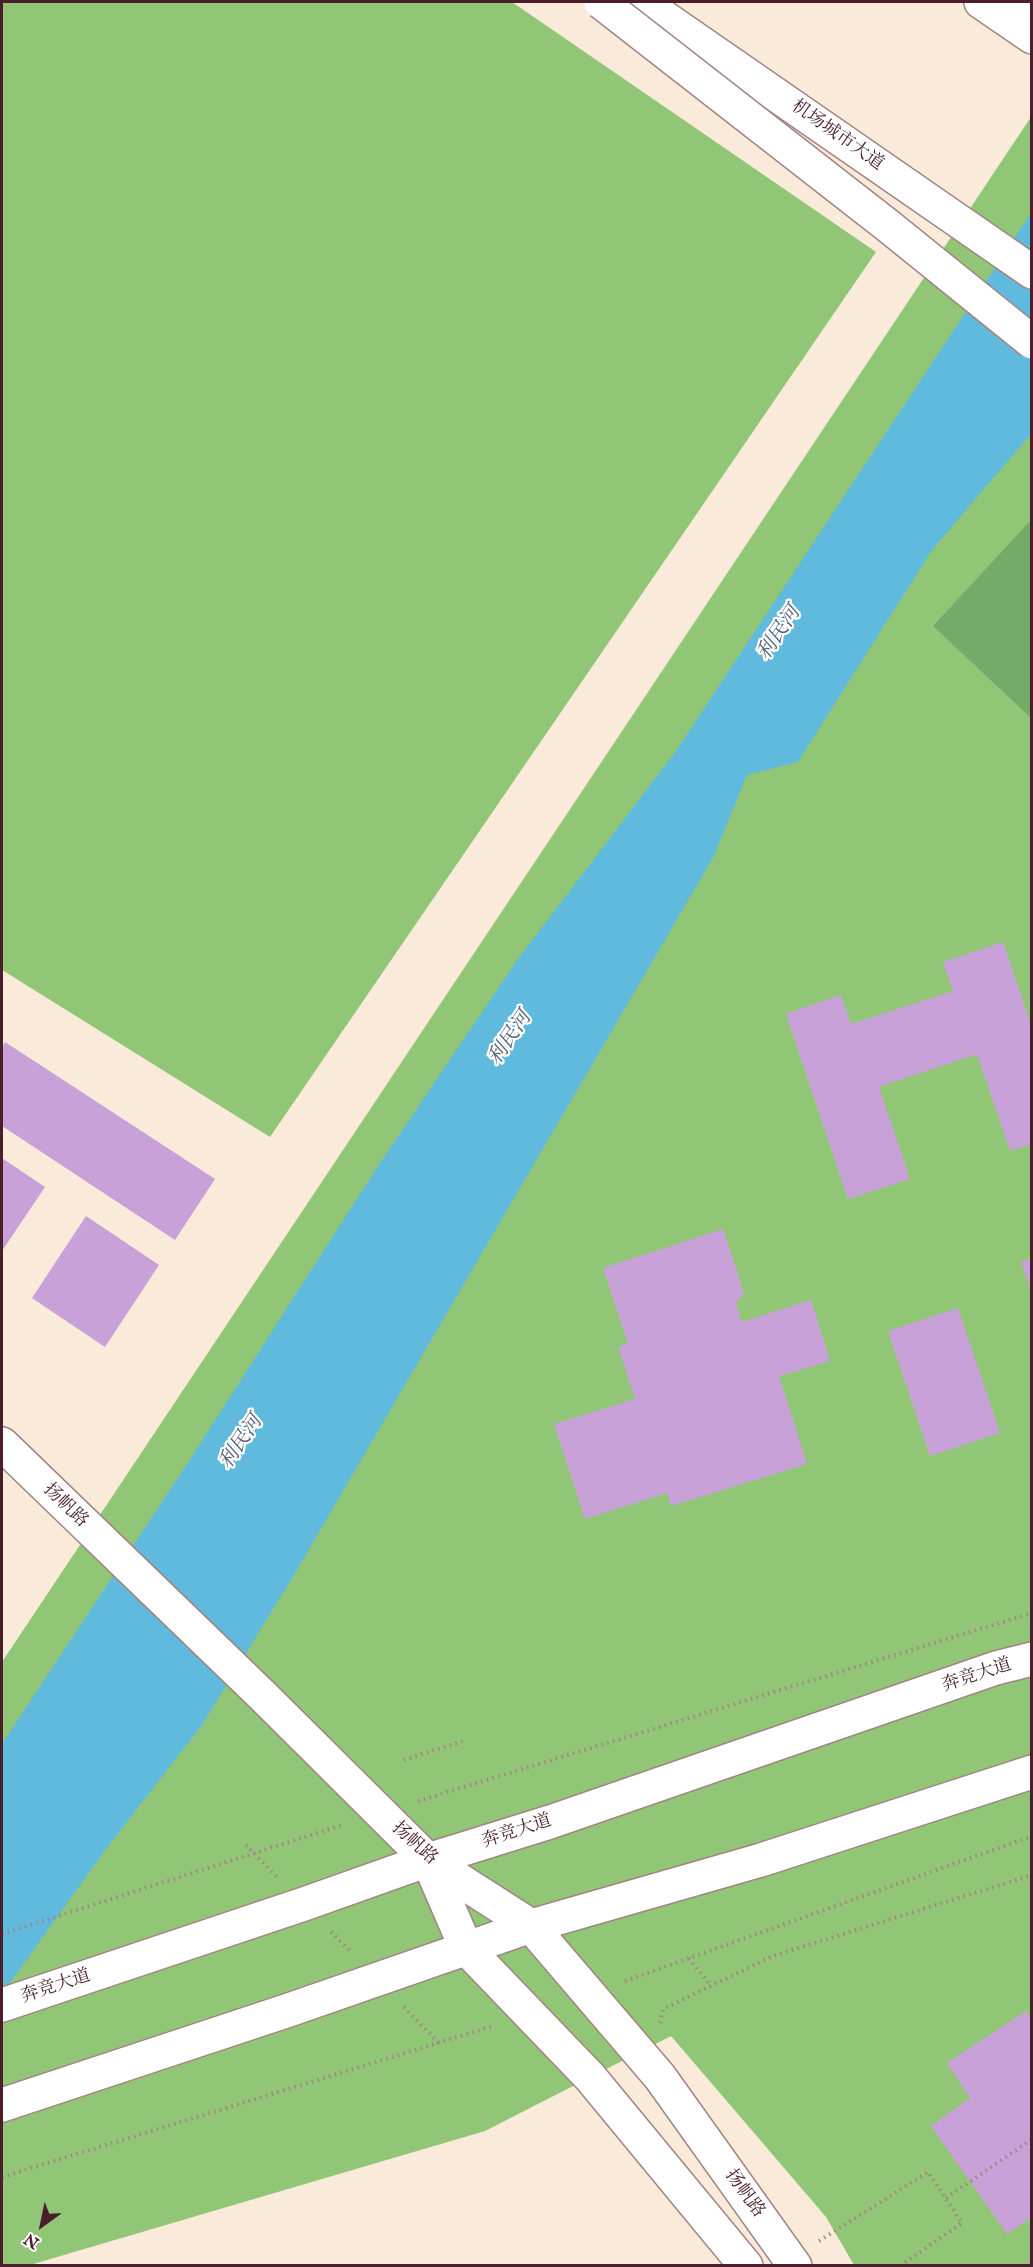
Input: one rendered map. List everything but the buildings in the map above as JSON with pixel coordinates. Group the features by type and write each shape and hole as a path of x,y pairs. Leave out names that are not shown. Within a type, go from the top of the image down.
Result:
{"main road":[{"path":"601,2 887,225 1032,342"},
{"name":"机场城市大道","path":"642,2 1032,272"},
{"path":"981,2 1032,37"},
{"path":"1011,2 1032,14"},
{"name":"扬帆路","path":"2,1444 263,1696 428,1860 531,1926 660,2077 804,2255"},
{"name":"奔竞大道","path":"2,2004 304,1904 428,1860 550,1822 996,1668 1032,1659"},
{"path":"2,2105 531,1926 761,1860 1032,1772"},
{"path":"428,1860 466,1948 590,2077 746,2265"}],"path":[{"path":"2,1934 381,1813 1032,1614"},
{"path":"404,1760 466,1740"},
{"path":"246,1845 439,2043"},
{"path":"659,2031 663,2009 773,1956 1032,1875"},
{"path":"689,1958 711,1986"},
{"path":"946,2198 1032,2139"},
{"path":"804,2255 928,2172 962,2223 900,2265"}],"green space":[{"path":"2,2 512,2 876,252 270,1137 2,970"},
{"path":"1031,117 1031,2265 854,2265 826,2217 671,2036 485,2131 30,2265 2,2266 2,1662"},
{"path":"1031,520 1031,718 933,626"}],"water":[{"name":"利民河","path":"1031,213 1031,434 932,550 798,762 747,775 714,856 294,1575 202,1725 106,1849 2,1994 2,1744 187,1464 376,1169 518,959 676,751"}]}
